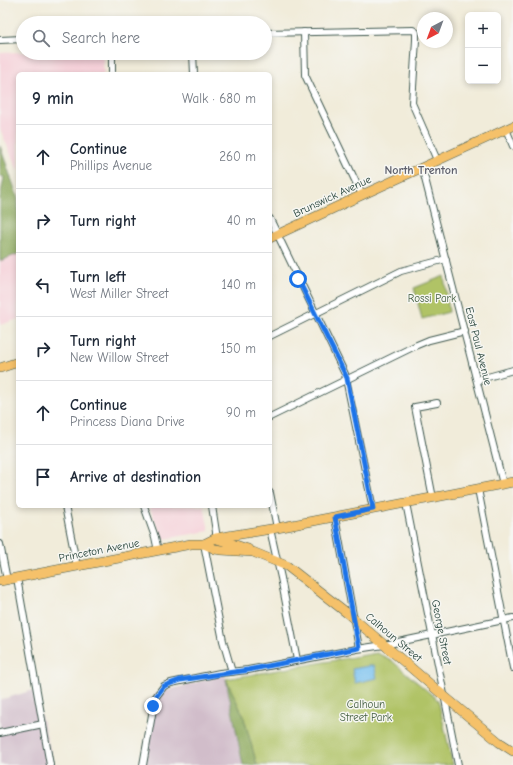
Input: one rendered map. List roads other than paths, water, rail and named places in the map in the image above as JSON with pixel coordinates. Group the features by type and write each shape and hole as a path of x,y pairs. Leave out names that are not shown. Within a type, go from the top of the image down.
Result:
{"main road":[{"name":"Brunswick Avenue","path":"274,236 509,127"},
{"path":"0,368 16,363"},
{"path":"204,544 216,538 273,529 513,482"},
{"name":"Calhoun Street","path":"216,538 248,549 287,566 355,620 499,742 513,751"},
{"name":"Princeton Avenue","path":"4,581 191,544 204,544"},
{"name":"Calhoun Street","path":"204,544 215,549 236,552 253,552"}],"street":[{"path":"272,33 407,30 416,32 412,103 437,160"},
{"path":"304,32 305,75 362,194"},
{"path":"0,40 16,39"},
{"path":"112,60 112,72"},
{"path":"193,60 194,72"},
{"path":"509,127 513,146"},
{"name":"East Paul Avenue","path":"422,167 503,484"},
{"path":"274,236 315,313 347,378 373,509"},
{"path":"272,335 401,271 446,259"},
{"path":"272,416 347,378 429,340 465,331"},
{"path":"477,380 513,370"},
{"path":"433,498 415,407 437,403"},
{"path":"478,489 513,668"},
{"name":"George Street","path":"406,503 458,765"},
{"path":"65,508 77,566"},
{"path":"145,508 155,537 158,551"},
{"path":"212,508 216,538"},
{"path":"271,508 278,562 297,660"},
{"path":"335,517 359,648"},
{"path":"0,544 4,581"},
{"path":"204,544 219,622 232,672"},
{"path":"17,578 50,765"},
{"path":"143,765 153,706 158,692 164,686 180,680 248,670 359,648 384,645 513,618"},
{"path":"0,732 43,724"}],"water":[{"path":"374,665 377,678 355,683 352,669"}],"district":[{"name":"North Trenton","path":"421,170"}],"park label":[{"name":"Rossi Park","path":"432,298"},
{"name":"Calhoun Street Park","path":"366,710"}]}
